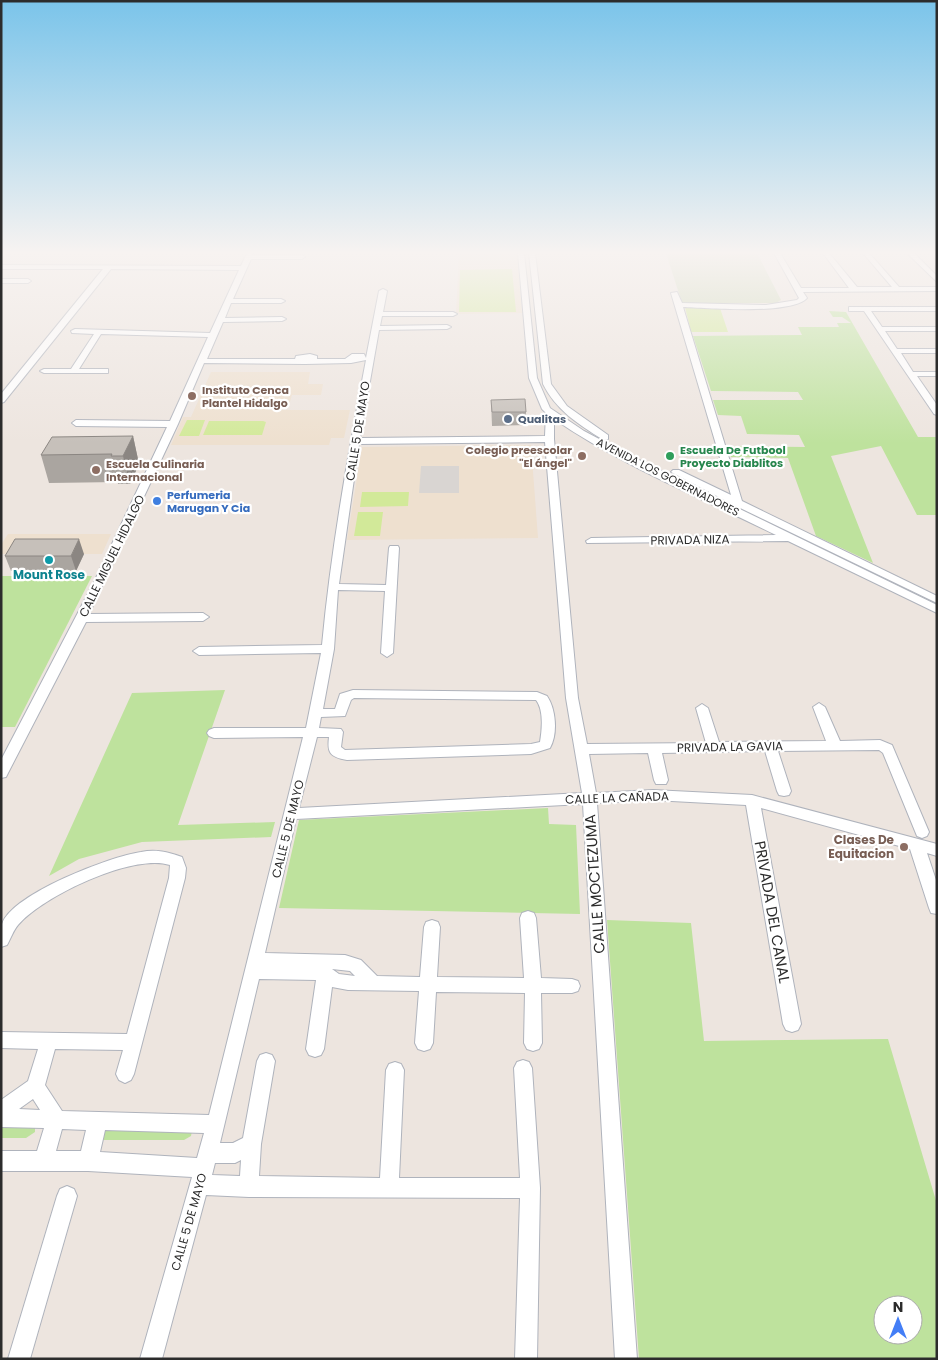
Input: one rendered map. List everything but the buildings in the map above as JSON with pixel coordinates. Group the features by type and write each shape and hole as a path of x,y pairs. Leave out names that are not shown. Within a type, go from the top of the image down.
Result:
{"street":[{"path":"1,400 69,316"},
{"name":"CALLE MIGUEL HIDALGO","path":"1,773 32,718 82,618 222,316"},
{"name":"CALLE 5 DE MAYO","path":"151,1359 205,1168 290,814 312,732 328,649 333,587 355,441 378,316"},
{"path":"682,316 738,503"},
{"path":"871,316 911,374 932,399 937,412"},
{"path":"527,318 540,318"},
{"name":"AVENIDA LOS GOBERNADORES","path":"527,318 533,378 540,398 550,412 581,433 616,452 788,538 826,551 937,600"},
{"name":"AVENIDA LOS GOBERNADORES","path":"540,318 547,384 553,396 566,410 604,437 738,503 937,610"},
{"path":"221,320 282,319"},
{"path":"376,328 447,327"},
{"path":"880,329 937,329"},
{"path":"75,331 214,335"},
{"path":"73,371 99,332"},
{"path":"895,351 937,351"},
{"path":"204,358 352,359"},
{"path":"44,371 105,371"},
{"path":"911,374 937,374"},
{"name":"CALLE MOCTEZUMA","path":"550,412 549,439 572,698 590,799 626,1359"},
{"path":"76,423 174,424"},
{"path":"355,441 549,439"},
{"name":"PRIVADA NIZA","path":"591,542 788,538"},
{"path":"386,652 394,548"},
{"path":"333,587 391,588"},
{"path":"82,618 203,617"},
{"path":"199,651 328,649"},
{"path":"214,733 336,732 334,749 341,754 347,755 531,749 545,745 548,738 545,703 539,696 353,694 345,698 340,713 316,713"},
{"path":"702,708 714,747"},
{"path":"819,708 835,746"},
{"name":"PRIVADA LA GAVIA","path":"581,749 880,746 887,748 890,753 920,839"},
{"path":"770,747 784,791"},
{"path":"654,748 661,780"},
{"name":"CALLE LA CAÑADA","path":"290,814 654,795 752,800 920,839 937,850"},
{"name":"PRIVADA DEL CANAL","path":"752,800 792,1024"},
{"path":"920,839 937,908"},
{"path":"1,940 13,920 29,906 48,893 81,876 131,859 146,856 169,856 177,860 176,878 125,1074"},
{"path":"528,918 533,985 533,1043"},
{"path":"424,1043 432,927"},
{"path":"255,966 345,962 355,965 372,983"},
{"path":"255,966 325,973 335,981 572,986"},
{"path":"315,1049 325,973"},
{"path":"1,1040 134,1042"},
{"path":"1,1112 34,1086 48,1041"},
{"path":"249,1187 251,1144 266,1061"},
{"path":"523,1068 530,1188 526,1359"},
{"path":"388,1188 395,1070"},
{"path":"34,1086 56,1118"},
{"path":"1,1118 56,1118 216,1124"},
{"path":"44,1161 56,1118"},
{"path":"88,1161 98,1120"},
{"path":"205,1168 251,1144"},
{"path":"1,1160 88,1161 205,1168 249,1187 530,1188"},
{"path":"19,1359 67,1196"}],"shaded area":[{"path":"211,372 310,372 308,384 323,384 321,395 292,395 288,408 269,408 268,410 350,410 344,438 331,438 329,445 171,445 183,417 191,417"},
{"path":"531,445 538,538 347,540 362,447"},
{"path":"421,466 459,466 459,493 419,493"},
{"path":"8,534 111,534 102,554 1,554 1,545"}],"green space":[{"path":"687,316 723,316 728,332 691,332"},
{"path":"849,316 918,437 937,437 937,515 917,515 881,446 831,456 873,563 816,536 788,458 731,457 728,446 805,447 799,435 747,434 741,416 718,415 713,400 803,400 798,392 711,391 693,336 802,335 798,327 839,327 837,323 851,323 842,317 833,317"},
{"path":"187,420 205,420 199,436 179,436"},
{"path":"209,421 266,422 262,435 203,435"},
{"path":"362,492 409,492 408,506 360,507"},
{"path":"358,512 383,512 380,536 354,536"},
{"path":"1,576 92,576 15,727 1,727"},
{"path":"225,690 178,825 275,822 271,837 142,842 79,859 49,876 132,693"},
{"path":"548,808 549,824 576,825 580,914 279,908 299,820"},
{"path":"607,920 691,923 704,1041 888,1039 937,1204 937,1359 639,1359"},
{"path":"1,1123 35,1127 35,1132 26,1138 1,1138"},
{"path":"102,1128 192,1131 191,1136 184,1140 104,1140 102,1139"}],"place":[{"name":"Instituto Cenca Plantel Hidalgo","path":"192,396"},
{"name":"Qualitas","path":"508,419"},
{"name":"Colegio preescolar \"El ángel\"","path":"582,456"},
{"name":"Escuela De Futbool Proyecto Diablitos","path":"670,456"},
{"name":"Escuela Culinaria Internacional","path":"96,470"},
{"name":"Perfumeria Marugan Y Cia","path":"157,501"},
{"name":"Mount Rose","path":"49,560"},
{"name":"Clases De Equitacion","path":"904,847"}]}
